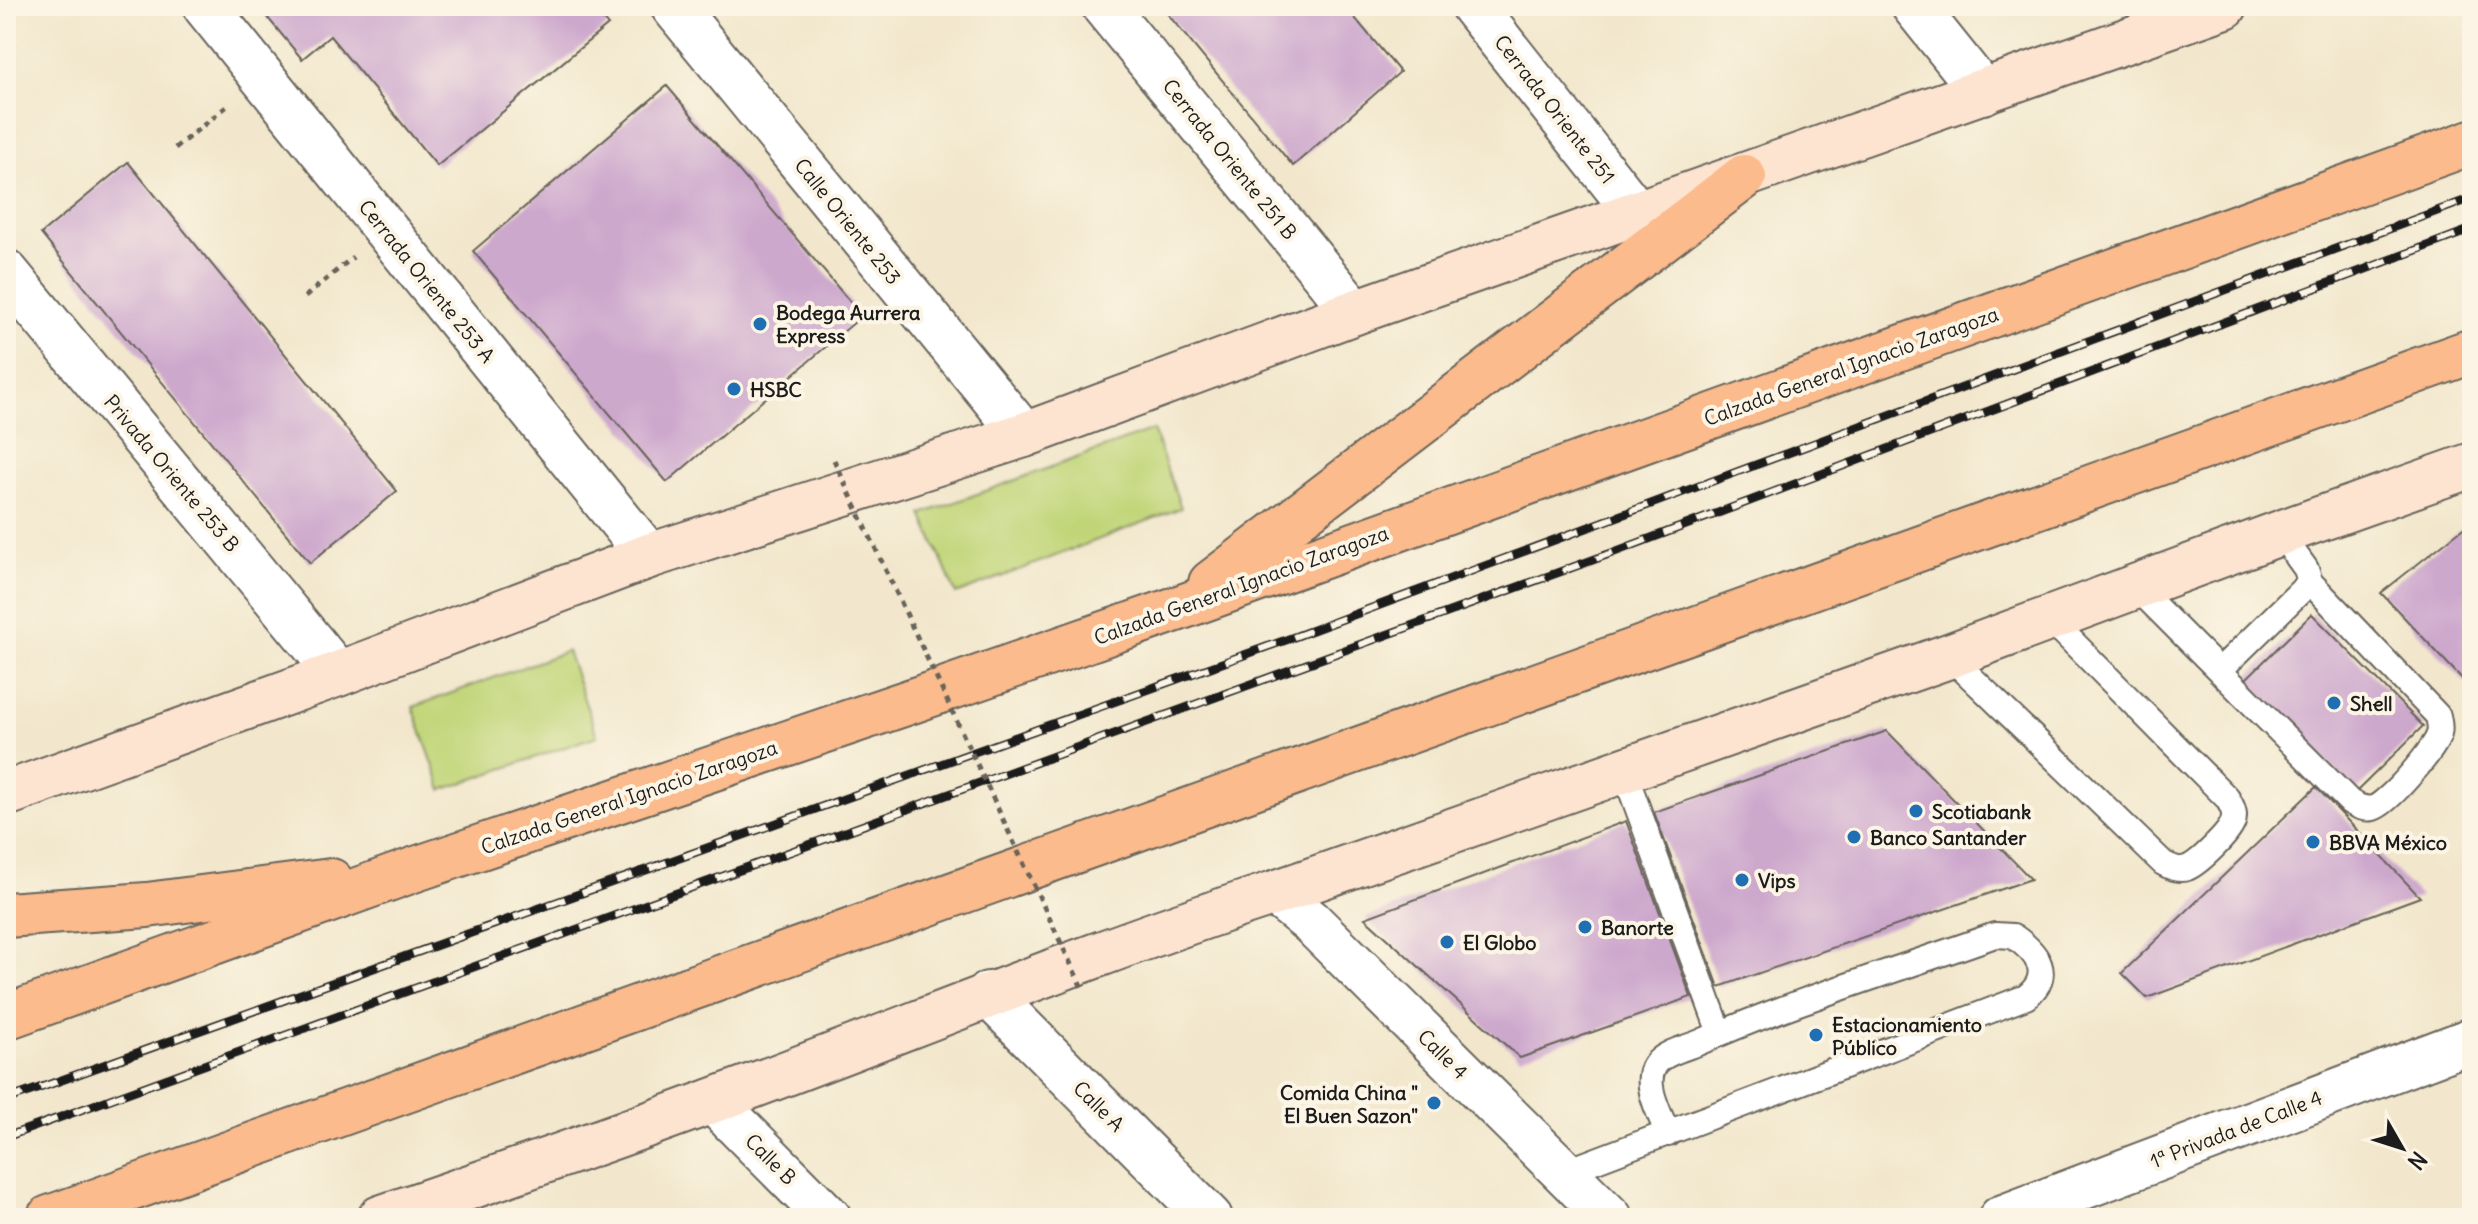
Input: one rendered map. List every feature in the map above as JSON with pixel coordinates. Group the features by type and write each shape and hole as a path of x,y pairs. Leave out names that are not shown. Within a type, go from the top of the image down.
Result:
{"highway":[{"name":"Calzada General Ignacio Zaragoza","path":"6,1017 413,870 1179,608 2472,142"},
{"path":"1179,608 1744,177"},
{"path":"49,1218 2472,351"},
{"path":"6,915 147,905 413,870"}],"main road":[{"path":"9,788 338,674 649,556 1024,435 1355,312 2225,6"},
{"path":"380,1218 441,1209 988,994 1949,656 2472,465"}],"street":[{"name":"Cerrada Oriente 253 A","path":"205,6 649,556"},
{"name":"Calle Oriente 253","path":"673,6 1024,435"},
{"name":"Cerrada Oriente 251 B","path":"1104,6 1355,312"},
{"name":"Cerrada Oriente 251","path":"1473,6 1636,212"},
{"path":"1914,6 1983,92"},
{"name":"Privada Oriente 253 B","path":"6,272 338,674"},
{"name":"Calle 4","path":"1275,893 1311,922 1610,1218"},
{"name":"Calle A","path":"988,994 1210,1218"},
{"name":"1ª Privada de Calle 4","path":"2001,1218 2472,1040"},
{"name":"Calle B","path":"713,1101 829,1218"}],"lane":[{"path":"2135,586 2350,802 2361,808 2375,808 2386,800 2435,745 2440,727 2438,716 2310,582 2306,569 2280,533"},
{"path":"2220,670 2310,582"},
{"path":"1949,656 2163,863 2174,869 2186,869 2227,833 2233,822 2234,810 2227,798 2050,619"},
{"path":"1624,771 1720,1033"},
{"path":"1562,1173 1668,1134 2026,997 2039,987 2042,972 2036,957 2021,941 2005,934 1720,1033 1665,1057 1655,1064 1650,1076 1651,1089 1668,1134"}],"path":[{"path":"175,148 263,77"},
{"path":"305,297 386,230"},
{"path":"834,460 1084,992"}],"green space":[{"path":"1153,430 1181,508 956,594 922,514"},
{"path":"567,651 597,736 442,790 413,707"}],"building":[{"path":"258,6 592,6 608,25 437,166 330,36 302,59"},
{"path":"1161,6 1345,6 1400,72 1293,166"},
{"path":"667,86 862,316 667,482 473,251"},
{"path":"128,162 397,491 310,563 41,234"},
{"path":"2472,521 2472,685 2469,686 2381,593"},
{"name":"Shell","path":"2312,614 2423,726 2356,792 2245,680"},
{"path":"1887,731 2031,879 1719,987 1654,812"},
{"name":"BBVA México","path":"2316,787 2420,897 2147,998 2122,973"},
{"path":"1626,821 1691,997 1520,1058 1365,918"}],"railway":[{"path":"6,1100 1286,640 2472,198"},
{"path":"6,1137 1609,554 2472,229"}],"place":[{"name":"Bodega Aurrera Express","path":"760,324"},
{"name":"HSBC","path":"734,389"},
{"name":"Shell","path":"2334,703"},
{"name":"Scotiabank","path":"1916,811"},
{"name":"Banco Santander","path":"1854,837"},
{"name":"BBVA México","path":"2313,842"},
{"name":"Vips","path":"1742,880"},
{"name":"Banorte","path":"1585,927"},
{"name":"El Globo","path":"1447,942"},
{"name":"Estacionamiento Público","path":"1816,1035"},
{"name":"Comida China \" El Buen Sazon\"","path":"1434,1103"}]}
